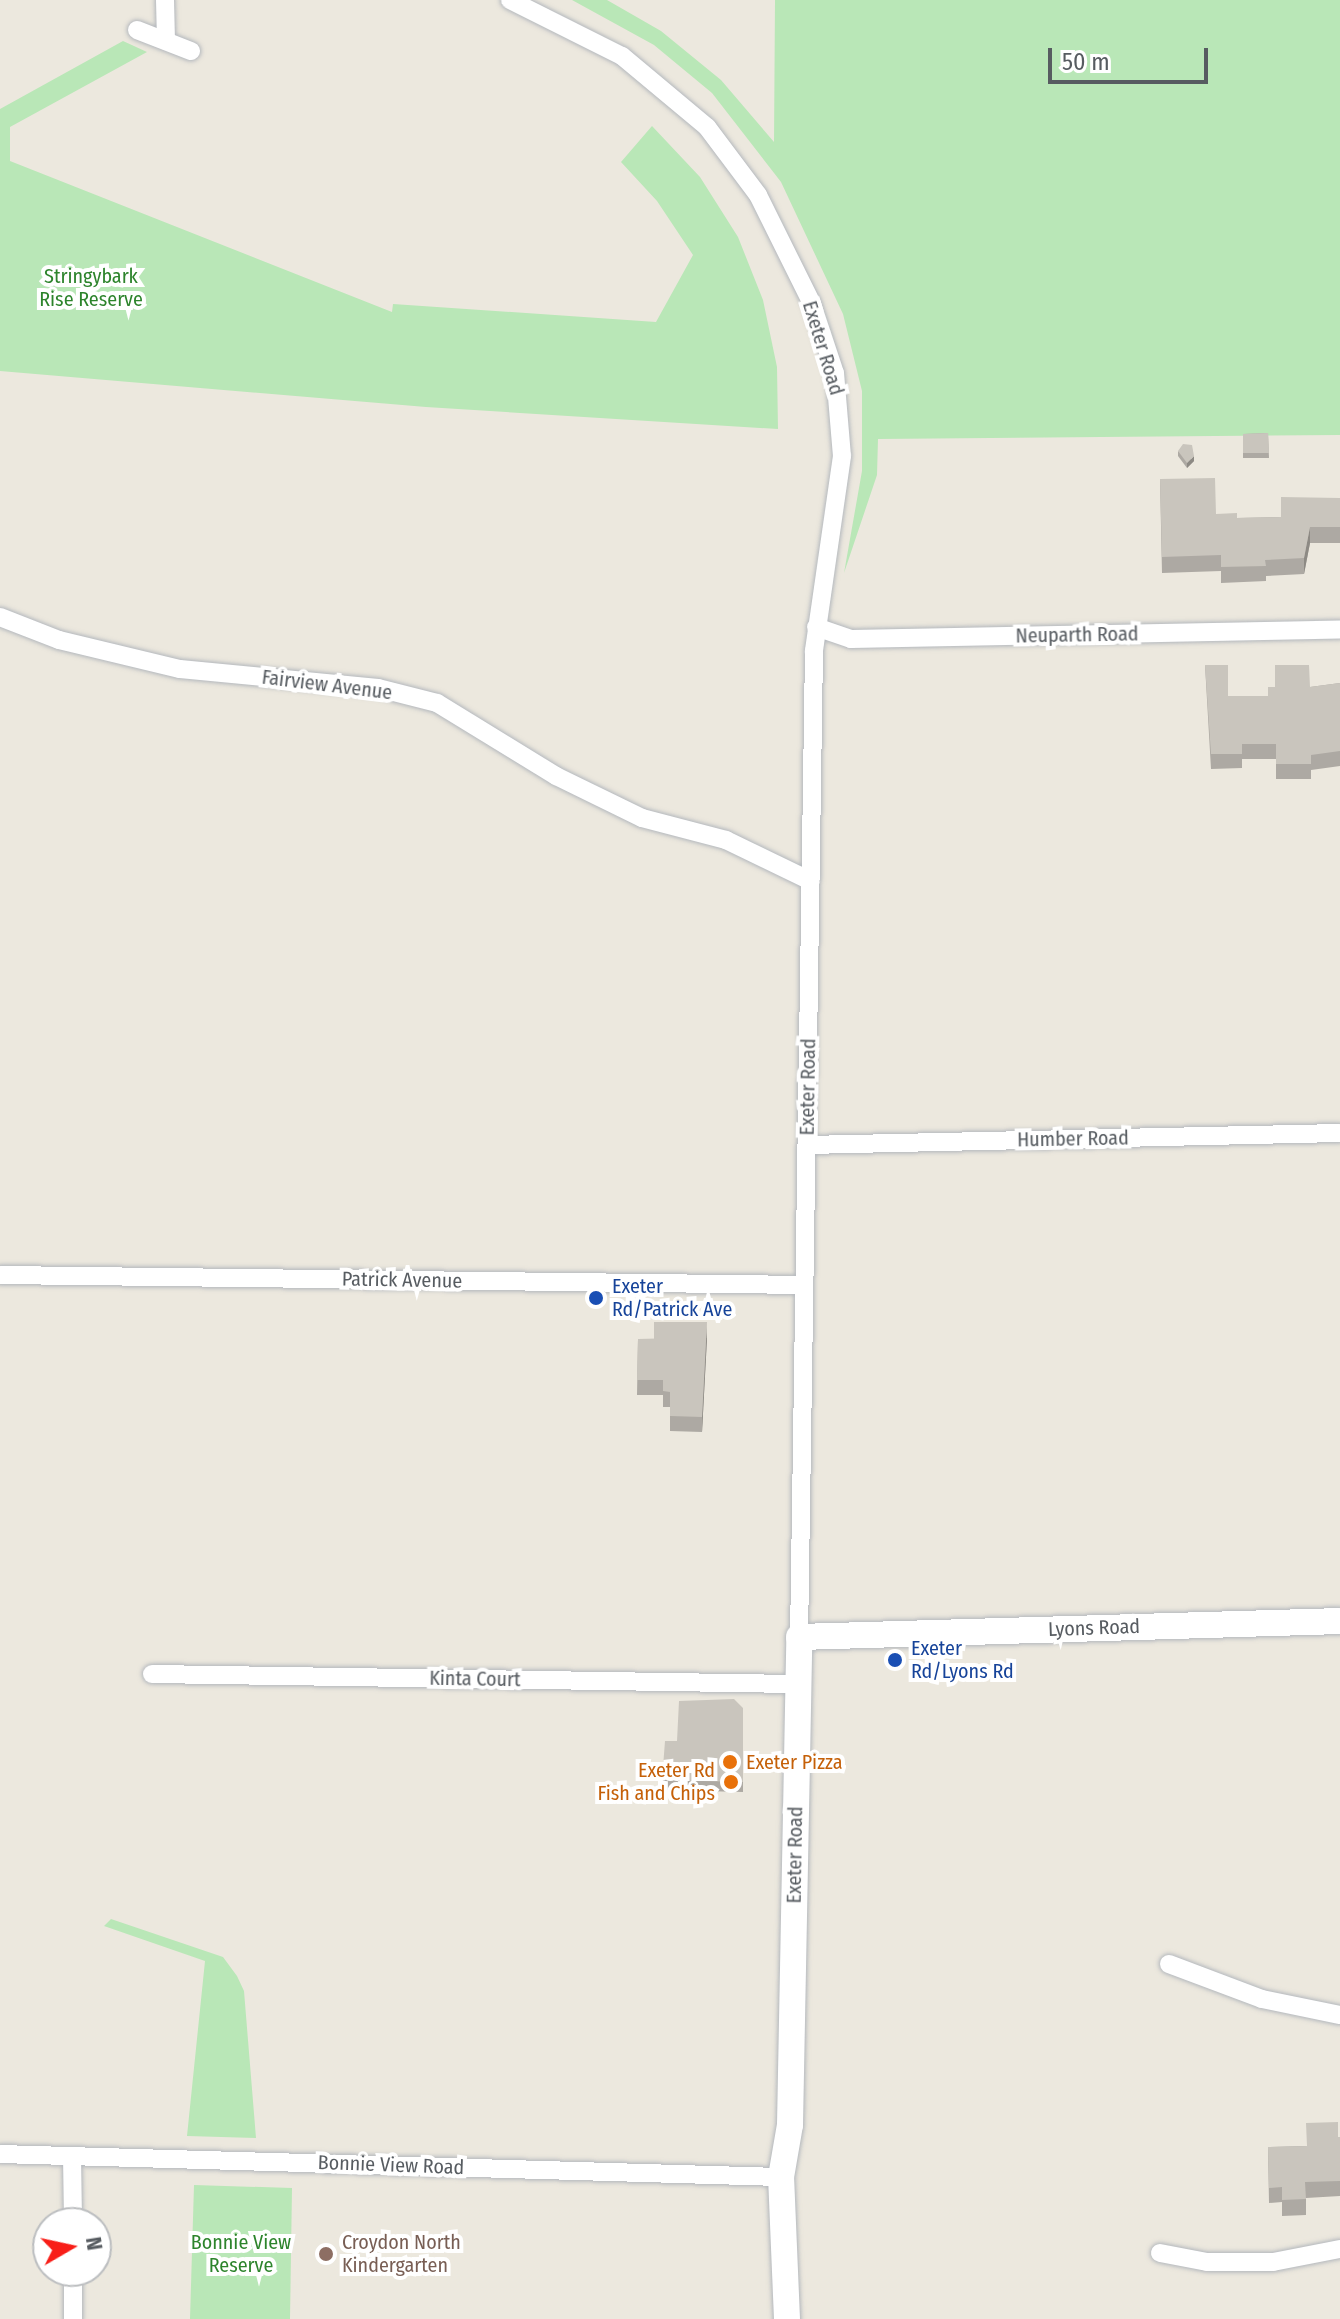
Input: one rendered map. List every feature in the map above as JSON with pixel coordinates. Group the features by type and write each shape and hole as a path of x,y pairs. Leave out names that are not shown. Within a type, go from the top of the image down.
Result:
{"main road":[{"name":"Lyons Road","path":"799,1637 1340,1621"},
{"name":"Exeter Road","path":"787,2319 781,2177 790,2125 799,1637"}],"street":[{"path":"165,0 166,41"},
{"name":"Exeter Road","path":"510,0 622,56 680,101 737,163 787,251 817,318 842,418 842,456 816,627 799,1637"},
{"path":"137,30 191,51"},
{"name":"Fairview Avenue","path":"0,617 59,640 180,669 378,688 437,703 556,776 627,811 726,840 811,881"},
{"name":"Neuparth Road","path":"816,627 851,639 1340,630"},
{"name":"Humber Road","path":"807,1145 1340,1133"},
{"name":"Patrick Avenue","path":"0,1275 804,1285"},
{"name":"Kinta Court","path":"152,1674 798,1684"},
{"path":"1169,1964 1262,1999 1340,2015"},
{"name":"Bonnie View Road","path":"0,2154 781,2177"},
{"path":"72,2156 73,2207"},
{"path":"1160,2253 1207,2262 1273,2262 1340,2249"},
{"path":"73,2287 73,2319"}],"green space":[{"path":"572,0 607,0 661,31 721,80 774,142 775,0 1340,0 1340,435 878,439 877,475 844,573 862,471 862,391 843,314 781,182 712,93 654,45"},
{"name":"Stringybark Rise Reserve","path":"123,41 147,52 10,127 10,161 392,312 393,304 656,322 693,255 657,201 621,162 652,126 700,177 738,237 763,300 777,367 778,429 426,407 0,371 0,109"},
{"path":"111,1919 223,1957 237,1976 244,1991 256,2138 187,2136 205,1961 104,1926"},
{"name":"Bonnie View Reserve","path":"194,2185 292,2188 290,2319 190,2319"}],"building":[{"path":"1268,433 1269,453 1243,453 1243,434"},
{"path":"1183,444 1192,445 1194,456 1187,463 1178,451"},
{"path":"1215,478 1216,514 1237,513 1237,518 1281,517 1281,497 1340,498 1340,527 1310,527 1304,558 1265,560 1266,566 1221,567 1221,555 1162,557 1160,479"},
{"path":"1205,665 1228,665 1228,696 1268,696 1268,687 1275,687 1275,665 1309,665 1310,687 1340,683 1340,751 1311,755 1311,764 1276,764 1276,744 1242,744 1242,754 1211,754"},
{"path":"654,1322 707,1322 702,1417 670,1416 670,1392 663,1391 663,1380 637,1380 638,1339 654,1339"},
{"path":"734,1699 743,1708 743,1782 662,1780 665,1741 677,1741 679,1701"},
{"path":"1338,2122 1340,2181 1305,2182 1306,2199 1282,2200 1282,2187 1269,2188 1268,2147 1307,2146 1306,2123"}],"place":[{"name":"Exeter Rd/Patrick Ave","path":"596,1298"},
{"name":"Exeter Rd/Lyons Rd","path":"895,1660"},
{"name":"Exeter Pizza","path":"730,1762"},
{"name":"Exeter Rd Fish and Chips","path":"731,1782"},
{"name":"Croydon North Kindergarten","path":"326,2254"}]}
